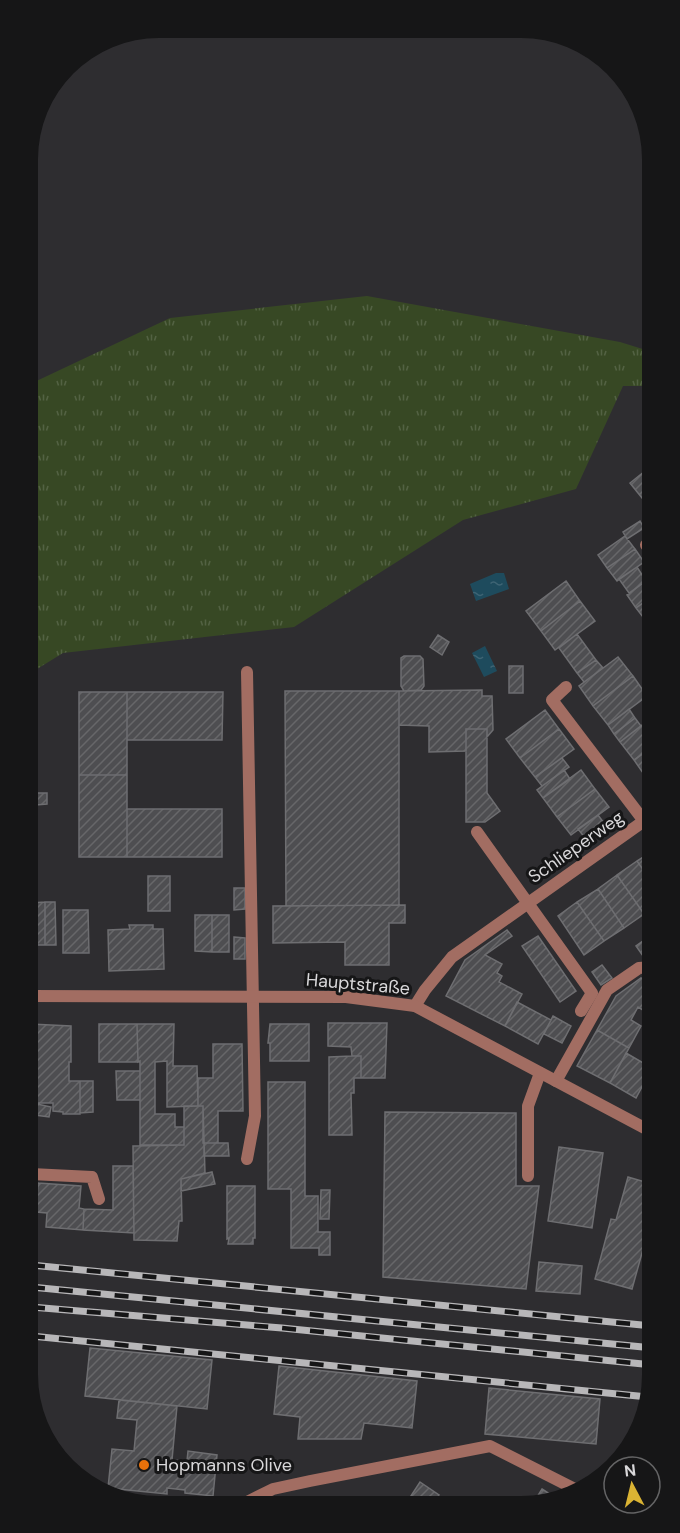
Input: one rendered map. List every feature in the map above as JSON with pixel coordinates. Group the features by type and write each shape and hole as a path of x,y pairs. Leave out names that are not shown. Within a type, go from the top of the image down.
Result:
{"street":[{"path":"247,1160 255,1116 248,672"},
{"name":"Schlieperweg","path":"566,687 552,700 642,813"},
{"name":"Schlieperweg","path":"415,1006 452,957 642,822"},
{"name":"Schlieperweg","path":"477,832 592,993 581,1011"},
{"path":"556,1081 607,990 642,968"},
{"name":"Hauptstraße","path":"38,996 346,997 415,1006 642,1127"},
{"path":"528,1176 528,1106 540,1072"},
{"path":"38,1174 92,1177 99,1199"},
{"path":"259,1496 273,1489 490,1446 569,1486"}],"green space":[{"path":"367,296 620,342 642,349 642,386 623,386 576,489 463,520 294,627 63,653 38,668 38,380 170,318"}],"water":[{"path":"496,573 504,573 509,589 476,601 470,584"},
{"path":"485,646 497,671 484,677 472,653"}],"building":[{"path":"642,473 642,498 630,483"},
{"path":"640,521 642,524 642,529 627,539 623,532"},
{"path":"625,536 635,549 607,568 598,555"},
{"path":"635,549 642,559 642,563 617,581 607,568"},
{"path":"637,567 642,575 642,584 629,593 619,579"},
{"path":"566,581 580,601 541,631 526,611"},
{"path":"642,584 642,604 636,608 627,595"},
{"path":"580,601 595,621 555,650 541,631"},
{"path":"642,604 642,616 636,608"},
{"path":"577,634 596,660 577,673 559,648"},
{"path":"438,635 449,642 442,655 430,647"},
{"path":"420,656 423,659 424,686 421,690 404,691 401,686 401,658"},
{"path":"618,657 633,676 593,706 579,686"},
{"path":"596,660 603,668 584,682 577,673"},
{"path":"509,666 523,666 523,693 509,693"},
{"path":"633,676 642,689 642,700 608,725 593,706"},
{"path":"482,690 482,696 492,696 493,730 487,737 487,729 466,729 466,751 429,752 429,726 399,725 399,691"},
{"path":"285,691 399,691 399,905 286,906"},
{"path":"79,692 127,692 127,775 79,775"},
{"path":"127,692 223,692 222,740 127,740"},
{"path":"629,709 635,718 614,734 608,725"},
{"path":"545,710 559,729 520,758 506,739"},
{"path":"635,718 641,726 620,742 614,734"},
{"path":"642,725 642,754 634,760 620,742"},
{"path":"466,729 487,729 487,793 500,811 485,822 466,822"},
{"path":"559,729 574,749 535,777 520,758"},
{"path":"642,754 642,771 634,760"},
{"path":"562,758 569,767 542,786 535,777"},
{"path":"564,770 570,779 543,798 537,790"},
{"path":"581,770 595,789 557,817 543,798"},
{"path":"79,775 127,775 127,857 79,857"},
{"path":"595,789 609,807 571,835 557,817"},
{"path":"38,793 47,793 47,804 38,805"},
{"path":"127,809 222,809 222,857 127,857"},
{"path":"598,815 604,823 585,838 578,829"},
{"path":"642,858 642,868 637,861"},
{"path":"637,861 642,868 642,911 617,875"},
{"path":"617,875 642,911 642,915 624,928 598,889"},
{"path":"148,876 170,876 170,911 148,911"},
{"path":"234,888 245,888 245,909 234,910"},
{"path":"598,889 624,928 604,941 577,902"},
{"path":"38,902 45,902 45,945 38,945"},
{"path":"45,902 55,902 56,945 45,945"},
{"path":"577,902 604,941 584,955 558,916"},
{"path":"405,905 405,923 389,923 389,965 345,965 345,942 273,943 273,906"},
{"path":"63,910 88,910 89,953 63,953"},
{"path":"195,915 212,915 212,952 195,951"},
{"path":"212,915 229,915 229,952 212,952"},
{"path":"129,925 153,925 153,929 163,929 164,969 109,971 108,930 130,929"},
{"path":"507,930 512,936 485,955 502,964 497,973 502,976 499,982 522,994 505,1026 446,996 465,960"},
{"path":"538,936 576,991 560,1002 522,946"},
{"path":"234,937 245,938 245,959 234,959"},
{"path":"642,942 642,955 636,946"},
{"path":"602,965 612,978 601,985 592,972"},
{"path":"642,979 642,1010 638,1007 631,1020 641,1026 629,1048 597,1030 616,996"},
{"path":"517,1002 551,1020 538,1044 505,1026"},
{"path":"553,1016 571,1026 562,1043 544,1034"},
{"path":"328,1023 387,1023 385,1078 361,1078 361,1056 352,1056 351,1047 328,1046"},
{"path":"38,1024 71,1026 69,1081 80,1081 80,1114 63,1114 63,1112 53,1111 53,1103 38,1103"},
{"path":"99,1024 137,1024 138,1062 99,1062"},
{"path":"137,1024 174,1024 173,1066 197,1066 198,1106 167,1107 167,1061 155,1062 155,1114 175,1114 175,1127 184,1127 184,1145 140,1145 140,1061 138,1062"},
{"path":"270,1024 309,1024 309,1061 270,1061 270,1043 268,1043"},
{"path":"597,1030 629,1048 610,1083 577,1066"},
{"path":"213,1044 242,1044 243,1111 218,1111 218,1143 203,1143 203,1106 198,1106 198,1078 213,1078"},
{"path":"626,1053 642,1062 642,1087 636,1098 610,1083"},
{"path":"361,1056 361,1078 354,1078 354,1093 351,1093 352,1135 329,1135 329,1057"},
{"path":"116,1071 140,1071 140,1100 117,1100"},
{"path":"80,1081 93,1081 93,1112 80,1113"},
{"path":"268,1082 305,1082 305,1196 318,1196 318,1232 330,1232 330,1255 319,1255 319,1248 291,1248 291,1189 268,1189"},
{"path":"38,1104 51,1107 49,1117 38,1115"},
{"path":"184,1106 203,1106 205,1173 181,1179 182,1221 179,1221 177,1241 134,1240 133,1146 184,1145"},
{"path":"385,1112 516,1113 516,1186 539,1186 526,1289 383,1277"},
{"path":"204,1143 228,1143 229,1156 204,1156"},
{"path":"559,1147 603,1153 592,1228 548,1221"},
{"path":"113,1166 133,1166 134,1233 83,1230 84,1209 113,1210"},
{"path":"212,1172 215,1184 181,1191 181,1179"},
{"path":"628,1177 642,1181 642,1253 632,1289 595,1279 611,1219 616,1220"},
{"path":"38,1183 81,1186 79,1208 84,1209 83,1230 46,1227 47,1213 38,1212"},
{"path":"227,1186 255,1186 253,1244 228,1244"},
{"path":"321,1190 330,1190 329,1219 320,1219"},
{"path":"539,1262 582,1266 580,1294 536,1291"},
{"path":"90,1348 212,1360 207,1409 85,1396"},
{"path":"279,1366 417,1381 412,1428 364,1423 361,1439 298,1439 300,1417 274,1414"},
{"path":"489,1388 600,1399 596,1444 485,1434"},
{"path":"119,1400 177,1406 172,1460 187,1461 188,1451 217,1455 213,1496 185,1493 185,1490 167,1488 167,1494 121,1489 108,1484 112,1449 134,1451 137,1420 117,1418"},
{"path":"420,1482 439,1495 438,1496 411,1496"}],"railway":[{"path":"38,1266 642,1325"},
{"path":"38,1288 642,1347"},
{"path":"38,1308 282,1328 642,1364"},
{"path":"38,1337 640,1396"}],"place":[{"name":"Hopmanns Olive","path":"144,1465"}]}
